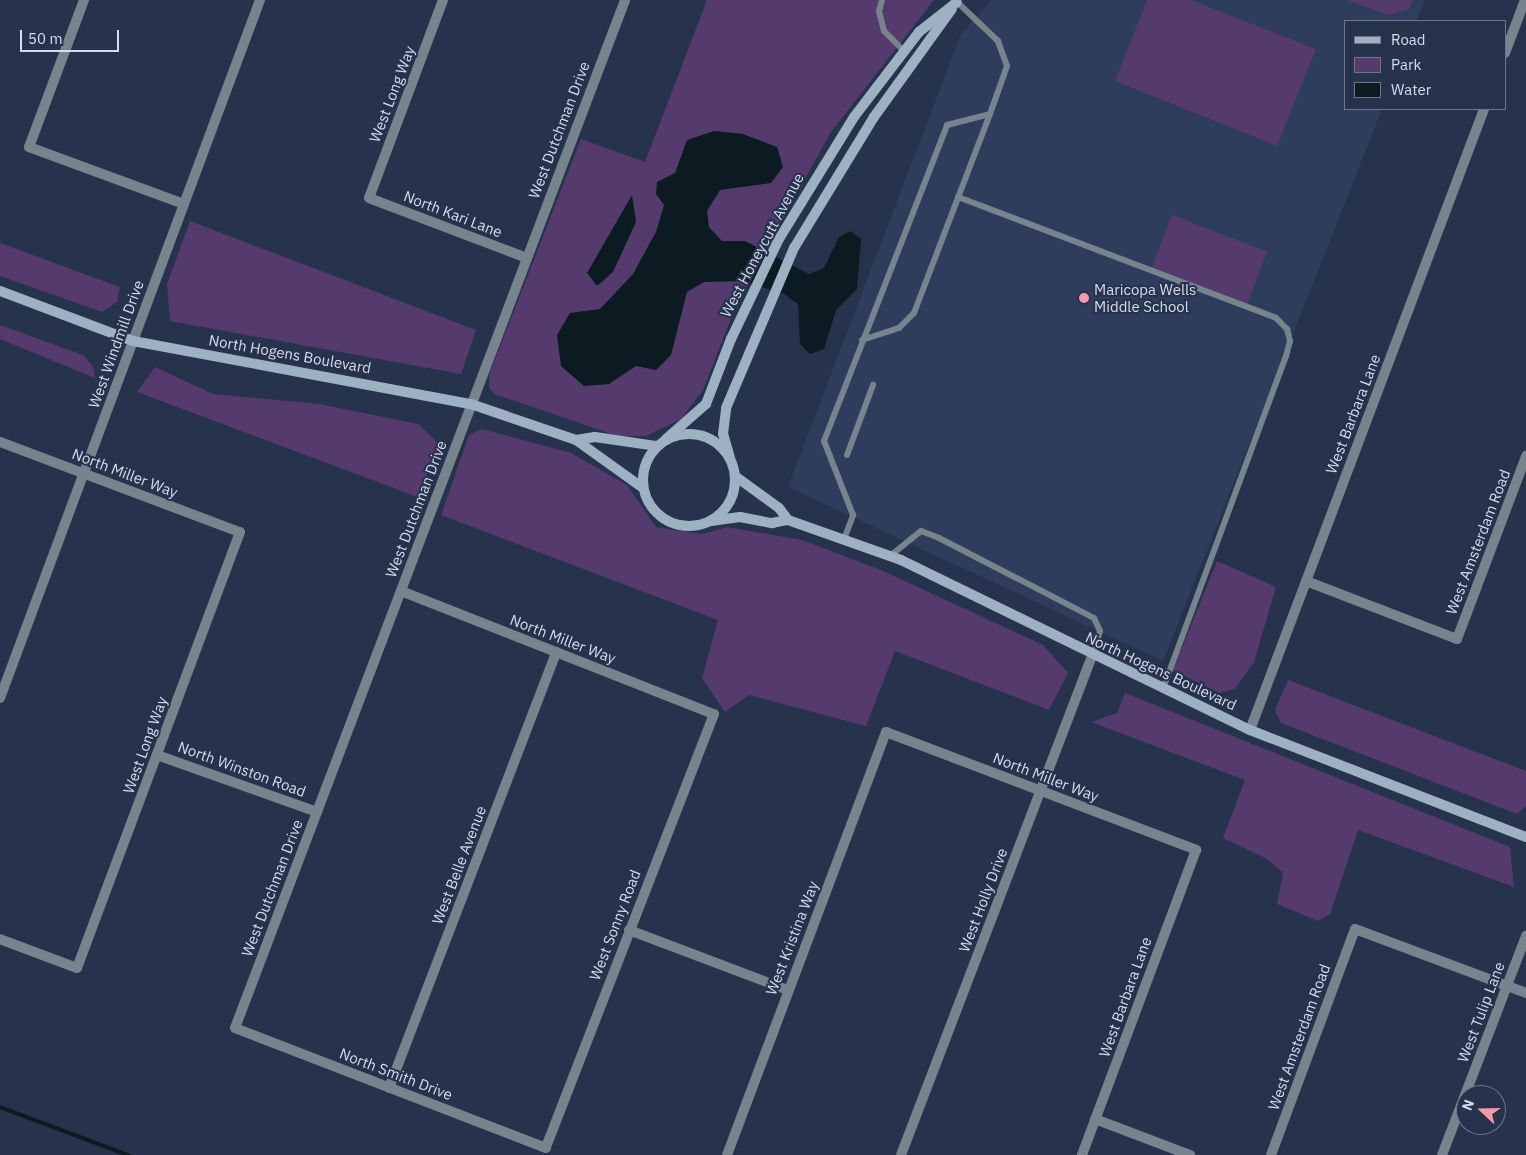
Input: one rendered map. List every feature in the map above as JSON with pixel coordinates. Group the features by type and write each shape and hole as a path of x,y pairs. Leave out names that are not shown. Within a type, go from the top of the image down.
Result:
{"street":[{"path":"84,0 29,147 184,204"},
{"name":"West Windmill Drive","path":"0,698 260,0"},
{"name":"West Long Way","path":"369,198 443,0"},
{"name":"West Dutchman Drive","path":"234,1028 625,0"},
{"path":"1506,50 1525,0"},
{"name":"West Honeycutt Avenue","path":"662,442 706,404 751,295 779,239 854,117 919,32 958,1"},
{"name":"West Honeycutt Avenue","path":"730,458 723,434 726,408 768,304 794,248 874,117 958,1"},
{"name":"West Barbara Lane","path":"1250,730 1484,110"},
{"name":"North Kari Lane","path":"369,198 527,258"},
{"name":"North Hogens Boulevard","path":"0,291 133,341 471,404 576,440 643,488"},
{"path":"680,434 709,438 730,458 735,476 730,502 711,521 698,526 669,522 656,514 643,488 643,473 662,442 680,434"},
{"name":"North Hogens Boulevard","path":"576,440 595,437 662,442"},
{"name":"North Miller Way","path":"0,442 240,532"},
{"name":"West Amsterdam Road","path":"1306,581 1457,639 1526,456"},
{"name":"North Hogens Boulevard","path":"735,476 778,508 788,520"},
{"name":"North Hogens Boulevard","path":"711,521 740,517 772,523 788,520 890,556 1092,656 1250,730 1526,837"},
{"name":"West Long Way","path":"0,939 77,968 240,532"},
{"name":"North Miller Way","path":"400,591 714,714"},
{"name":"West Belle Avenue","path":"389,1088 556,652"},
{"name":"West Holly Drive","path":"901,1155 1092,656"},
{"name":"West Sonny Road","path":"546,1148 714,714"},
{"name":"North Miller Way","path":"886,732 1196,850"},
{"name":"West Kristina Way","path":"727,1155 886,732"},
{"name":"North Winston Road","path":"157,755 317,812"},
{"name":"West Barbara Lane","path":"1082,1155 1196,850"},
{"name":"West Amsterdam Road","path":"1271,1155 1355,929 1507,986"},
{"path":"629,930 788,990"},
{"name":"West Tulip Lane","path":"1442,1155 1526,936"},
{"path":"1507,986 1526,993"},
{"name":"North Smith Drive","path":"234,1028 546,1148"},
{"path":"1095,1119 1190,1155"}],"lane":[{"path":"882,0 879,10 884,30 904,51"},
{"path":"862,340 898,328 914,312 1007,66 998,41 958,1"},
{"path":"844,539 853,515 824,441 947,124 990,114"},
{"path":"958,197 1276,318 1287,329 1290,342 1286,356 1162,689"},
{"path":"846,455 873,385"},
{"path":"890,556 921,531 939,538 1094,618 1100,631 1092,656"}],"shaded area":[{"name":"Maricopa Wells Middle School","path":"992,0 1425,0 1417,20 1344,20 1344,110 1382,110 1163,661 788,487 961,34"}],"green space":[{"path":"707,0 934,0 831,132 739,298 703,390 681,419 646,436 617,436 495,394 489,388 489,375 581,139 645,162"},
{"path":"1147,0 1191,0 1316,49 1277,146 1115,81"},
{"path":"1347,0 1412,0 1409,9 1389,15"},
{"path":"1172,215 1267,252 1247,304 1152,267"},
{"path":"190,221 476,330 461,374 170,321 167,284"},
{"path":"0,243 120,287 117,302 102,312 0,276"},
{"path":"0,325 83,355 93,366 95,378 0,339"},
{"path":"155,367 213,394 319,404 418,424 439,444 418,497 137,392"},
{"path":"482,429 571,453 627,485 656,527 703,534 727,527 802,540 881,570 1043,645 1068,673 1049,710 895,651 866,726 749,695 725,712 702,678 718,620 441,515 469,435"},
{"path":"1217,561 1276,587 1254,662 1235,689 1219,693 1173,670"},
{"path":"1288,680 1526,771 1526,806 1517,814 1281,723 1275,710"},
{"path":"1125,693 1510,847 1514,887 1358,830 1330,914 1318,921 1277,904 1283,873 1269,860 1223,838 1245,780 1091,722 1117,713"}],"water":[{"path":"714,131 743,134 777,147 783,167 771,183 720,190 707,211 709,227 722,241 745,241 809,274 824,268 839,237 851,231 861,239 857,289 836,310 824,349 810,354 800,344 798,304 784,294 743,281 704,282 687,292 671,355 656,370 636,366 609,384 584,386 561,366 557,335 570,313 600,309 633,274 656,232 664,205 656,194 657,182 675,173 687,140"},
{"path":"632,195 636,222 613,272 597,286 587,273"}],"waterway":[{"path":"0,1107 128,1155"}],"place":[{"name":"Maricopa Wells Middle School","path":"1084,298"}]}
